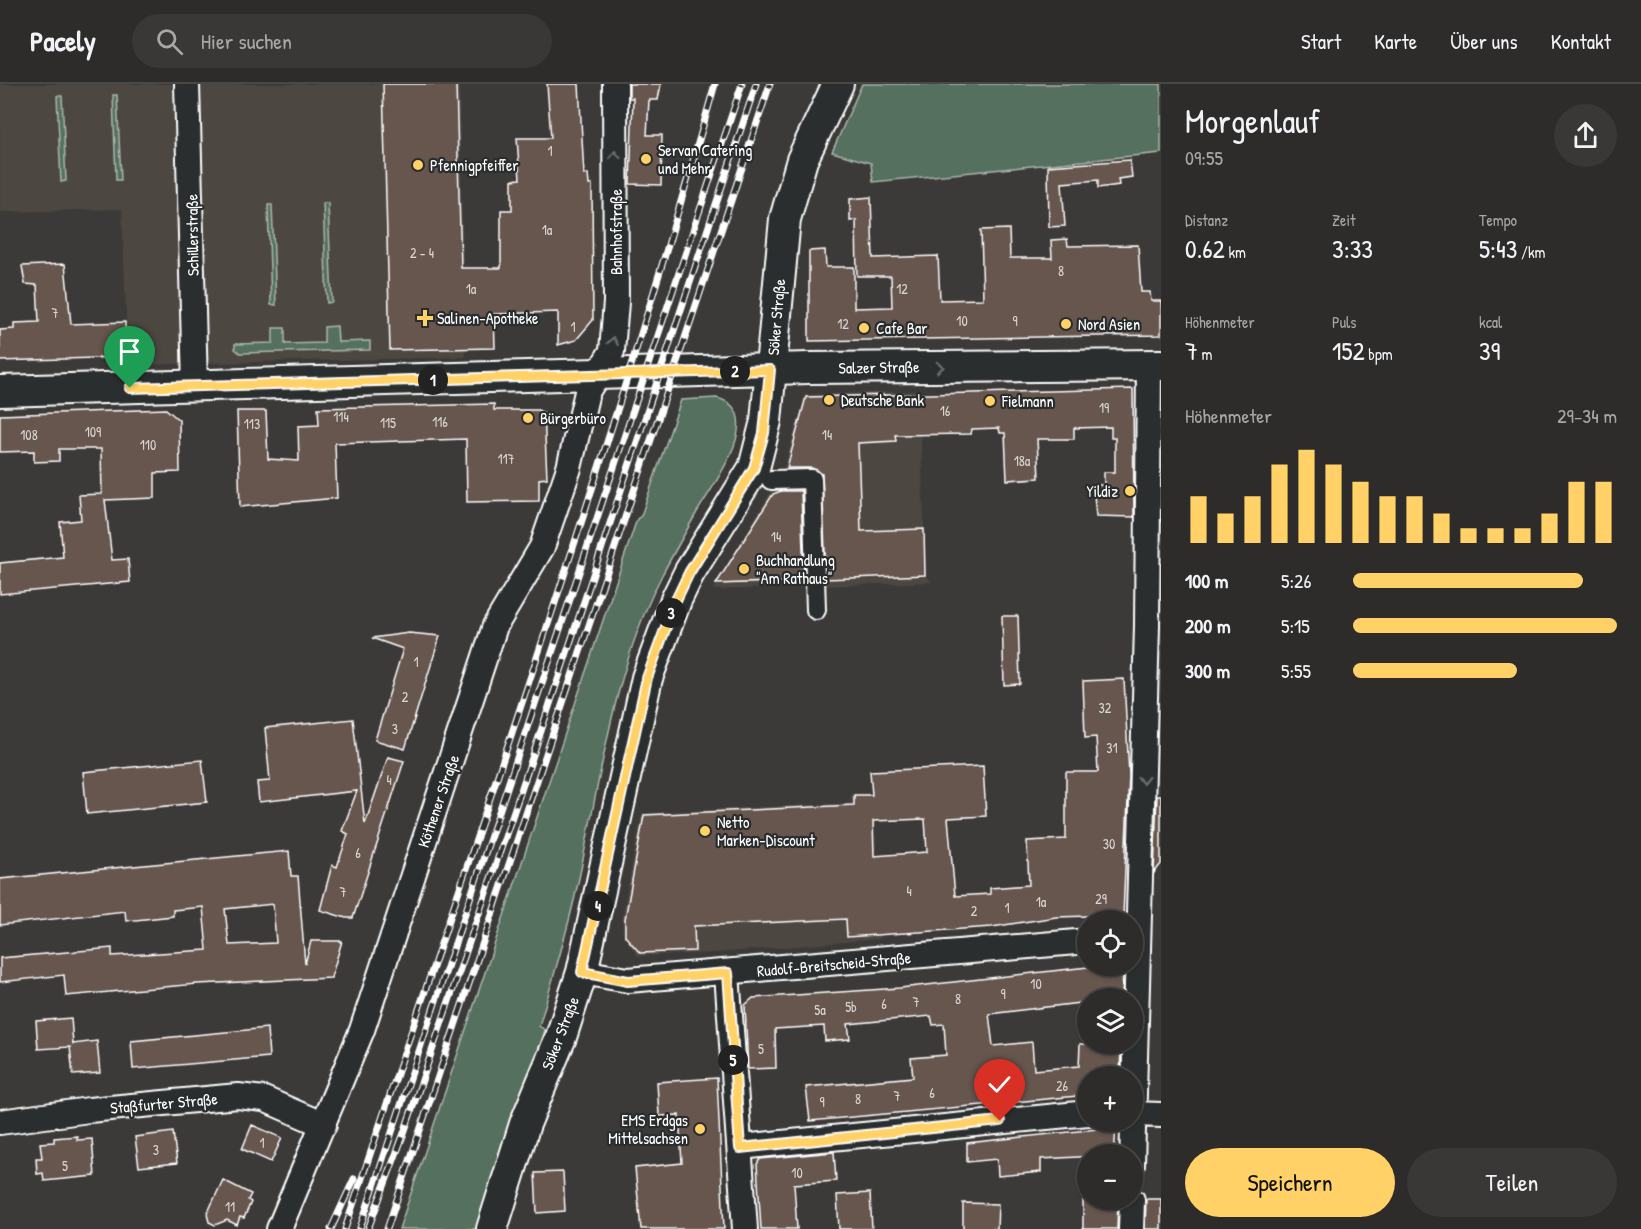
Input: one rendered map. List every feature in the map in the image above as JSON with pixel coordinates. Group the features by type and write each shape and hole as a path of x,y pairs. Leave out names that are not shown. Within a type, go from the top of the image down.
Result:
{"street":[{"name":"Schillerstraße","path":"187,84 195,386"},
{"name":"Bahnhofstraße","path":"597,375 612,351 615,329 615,84"},
{"name":"Söker Straße","path":"492,1229 525,1124 561,1037 582,972 647,678 676,600 689,573 754,468 764,433 785,219 802,160 838,84"},
{"name":"Salzer Straße","path":"0,391 770,370 1155,365"},
{"path":"1136,910 1155,365"},
{"name":"Köthener Straße","path":"279,1229 362,1030 495,626 542,547 569,468 587,392 597,375"},
{"path":"771,480 812,479 816,610"},
{"name":"Rudolf-Breitscheid-Straße","path":"582,972 628,981 1077,942"},
{"path":"728,973 746,1229"},
{"path":"1134,1066 1135,976"},
{"name":"Staßfurter Straße","path":"0,1122 90,1110 238,1096 264,1099 324,1125"},
{"path":"1143,1112 1161,1115"},
{"path":"740,1148 1077,1114"},
{"path":"1131,1229 1132,1210"}],"shaded area":[{"path":"0,84 459,84 465,357 128,365 122,209 0,212"},
{"path":"919,391 926,575 932,582 713,590 783,471 805,395"},
{"path":"874,793 879,939 714,953 638,956 623,935 622,917 642,813 851,803 851,794"}],"green space":[{"path":"862,84 1161,84 1161,153 873,182 871,163 832,152"},
{"path":"113,95 117,95 121,180 116,180"},
{"path":"57,96 62,96 66,181 61,182"},
{"path":"323,203 328,203 332,302 327,303"},
{"path":"268,205 272,205 276,305 271,305"},
{"path":"337,326 338,342 370,341 370,350 240,353 235,349 235,344 273,343 273,328 285,328 285,344 324,343 324,327"},
{"path":"716,398 731,405 738,417 738,433 724,468 662,575 633,644 612,716 573,905 539,1026 545,1030 480,1229 399,1229 637,519 641,516 681,400"}],"building":[{"path":"383,84 456,84 461,268 501,268 501,210 512,210 512,180 520,179 517,138 551,138 547,84 579,84 584,175 588,174 589,185 592,185 593,320 576,340 558,345 558,312 494,314 495,348 390,350"},
{"path":"629,84 661,84 658,100 649,100 647,135 662,135 661,185 630,184 633,98 629,98"},
{"path":"1130,160 1132,177 1118,179 1119,185 1098,188 1098,180 1062,183 1065,226 1049,227 1048,166"},
{"path":"871,197 873,258 938,256 940,300 983,299 981,230 1009,229 1010,258 1052,258 1051,240 1067,239 1068,246 1138,245 1141,292 1150,292 1151,301 1161,301 1161,335 809,341 809,251 825,250 826,267 854,267 854,308 892,307 891,276 857,276 856,220 850,221 850,199"},
{"path":"65,264 71,324 125,322 126,357 0,361 0,330 14,329 14,323 39,322 37,285 25,284 22,266"},
{"path":"1133,389 1134,517 1096,516 1093,485 1104,485 1104,472 1115,472 1115,438 1111,438 1111,427 1074,428 1074,439 1037,439 1039,478 1007,480 1005,433 1000,433 999,428 972,429 971,434 895,435 896,441 858,443 861,531 924,529 925,575 826,579 822,474 812,468 787,468 806,397"},
{"path":"494,404 494,410 538,410 544,413 547,478 539,479 539,501 467,502 466,439 335,443 337,498 240,507 237,411 266,411 268,459 299,461 298,426 319,425 318,408"},
{"path":"166,409 179,420 180,472 155,473 155,498 105,500 112,560 128,559 130,582 0,594 0,563 63,557 60,522 81,520 79,495 102,494 101,449 59,449 59,461 34,462 34,451 0,452 0,415"},
{"path":"781,491 801,491 804,581 716,584 773,494"},
{"path":"1002,616 1018,616 1020,684 1004,685"},
{"path":"409,633 440,636 405,749 375,740 403,649 372,638"},
{"path":"1124,679 1129,775 1123,910 1077,910 1077,916 1056,917 992,927 847,937 846,919 694,926 695,951 640,953 625,936 625,919 644,815 854,805 854,795 872,795 870,771 983,766 986,816 948,818 955,896 990,894 990,888 1029,885 1027,841 1066,839 1066,772 1098,772 1096,737 1085,738 1083,681","holes":["925,819 927,852 874,856 873,821"]},
{"path":"353,719 365,824 388,757 404,761 353,918 346,918 320,910 332,865 337,867 348,834 342,831 357,791 259,802 257,782 270,781 265,728"},
{"path":"202,760 207,802 87,814 83,772"},
{"path":"1157,796 1161,796 1161,864 1154,873"},
{"path":"289,851 291,876 298,876 305,964 311,941 342,941 331,978 197,984 66,996 64,975 0,982 0,958 112,948 112,956 207,950 203,907 173,910 173,916 126,921 125,911 0,925 0,879","holes":["273,904 276,943 229,945 225,909"]},
{"path":"1077,968 1077,976 1123,976 1122,988 1077,988 1077,1003 989,1014 993,1046 1032,1042 1034,1070 1077,1066 1077,1096 810,1121 806,1087 913,1077 911,1058 946,1055 944,1024 933,1025 931,1016 848,1024 850,1039 825,1041 824,1026 775,1029 776,1068 748,1069 745,1005 753,998 900,988"},
{"path":"71,1018 73,1044 97,1041 100,1073 73,1075 70,1047 38,1049 36,1021"},
{"path":"267,1028 269,1057 133,1069 131,1041"},
{"path":"1080,1054 1121,1054 1120,1066 1079,1066"},
{"path":"717,1078 724,1229 641,1229 635,1168 682,1163 679,1115 659,1116 657,1082"},
{"path":"252,1125 282,1138 271,1162 242,1149"},
{"path":"1077,1131 1116,1132 1115,1144 1077,1144 1077,1157 1041,1159 1041,1172 998,1176 997,1159 967,1162 967,1143"},
{"path":"173,1132 177,1163 139,1167 135,1137"},
{"path":"77,1136 77,1140 92,1139 95,1176 44,1181 43,1173 37,1174 36,1158 42,1158 40,1143 54,1142 54,1138"},
{"path":"834,1152 836,1181 794,1184 797,1229 761,1229 757,1164 760,1159"},
{"path":"563,1172 565,1211 537,1213 535,1173"},
{"path":"223,1180 251,1194 248,1200 251,1202 244,1218 240,1217 237,1225 227,1220 215,1225 209,1222 207,1214"},
{"path":"870,1193 872,1229 839,1229 837,1195"},
{"path":"1146,1199 1161,1199 1161,1229 1145,1229"},
{"path":"963,1203 998,1204 997,1229 963,1229"},
{"path":"1083,1210 1118,1210 1117,1229 1083,1229"}],"railway":[{"path":"345,1229 584,515 715,84"},
{"path":"360,1228 742,84"},
{"path":"368,1229 404,1133 532,758 756,84"},
{"path":"387,1229 770,84"},
{"path":"331,1229 354,1179"}],"place":[{"name":"Servan Catering und Mehr","path":"646,159"},
{"name":"Pfennigpfeiffer","path":"418,165"},
{"name":"Salinen-Apotheke","path":"425,318"},
{"name":"Nord Asien","path":"1066,324"},
{"name":"Cafe Bar","path":"864,328"},
{"name":"Deutsche Bank","path":"829,400"},
{"name":"Fielmann","path":"990,401"},
{"name":"Bürgerbüro","path":"528,418"},
{"name":"Yildiz","path":"1130,491"},
{"name":"Buchhandlung \"Am Rathaus\"","path":"744,569"},
{"name":"Netto Marken-Discount","path":"705,831"},
{"name":"EMS Erdgas Mittelsachsen","path":"700,1129"}],"route":[{"path":"130,388 770,370 766,421 760,452 754,468 689,573 676,600 647,678 582,972 628,981 728,973 740,1148 1000,1121"}]}
